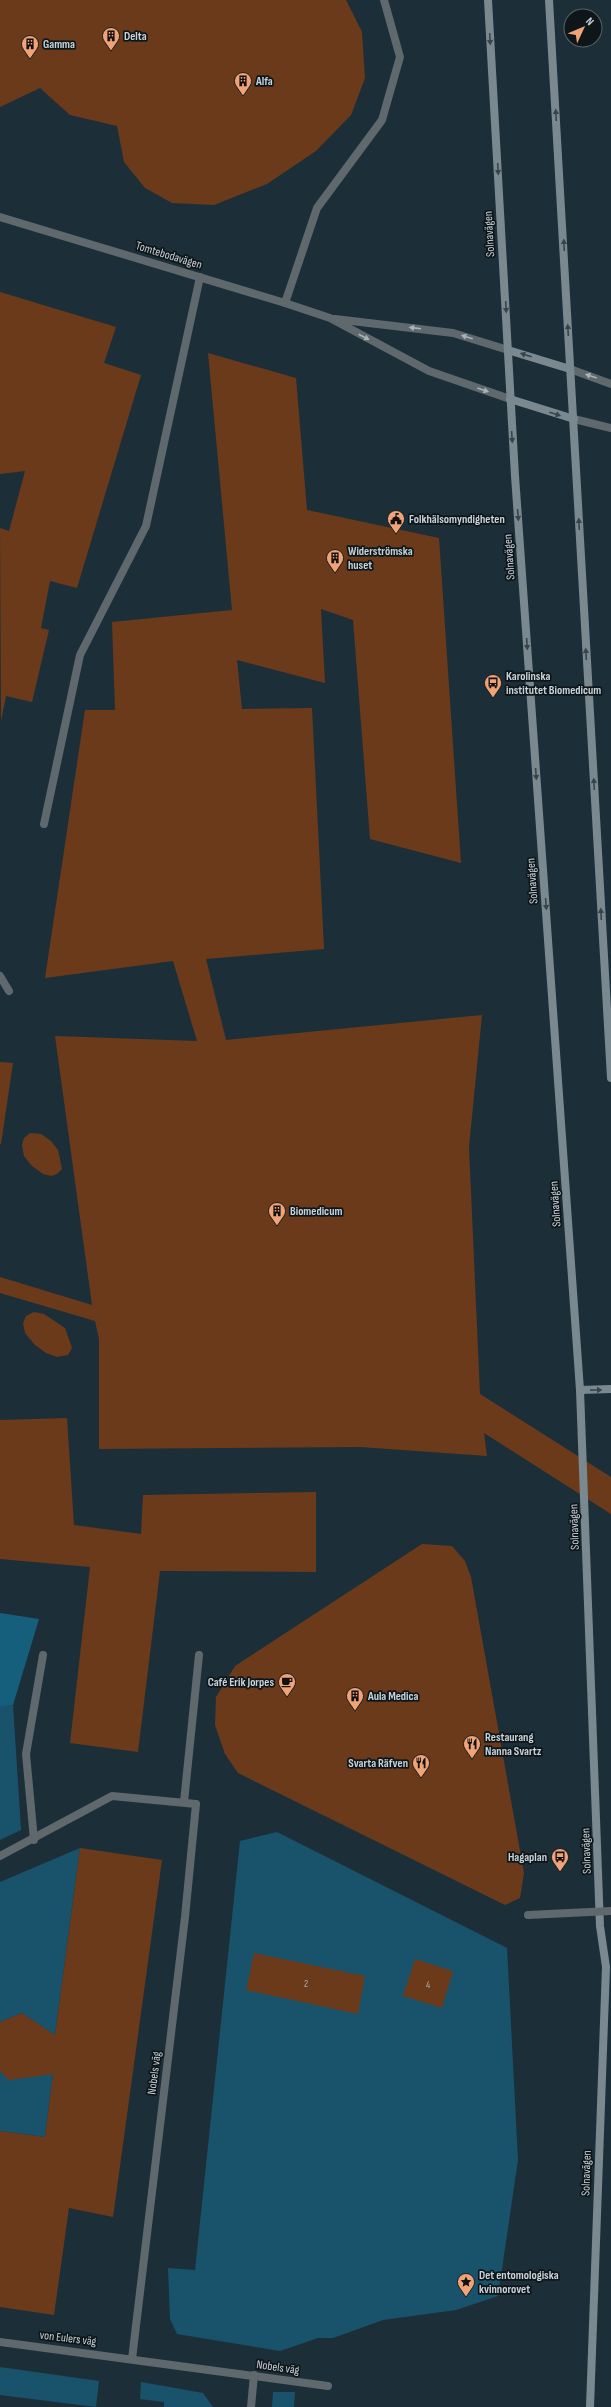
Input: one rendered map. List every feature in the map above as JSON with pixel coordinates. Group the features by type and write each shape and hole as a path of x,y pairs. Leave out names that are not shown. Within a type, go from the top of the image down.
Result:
{"main road":[{"name":"Solnavägen","path":"488,0 510,399 580,1390 600,1926 606,1967 590,2407"},
{"path":"549,0 611,1078"},
{"path":"508,350 570,369"},
{"path":"510,399 574,419"},
{"path":"580,1390 611,1389"}],"street":[{"path":"285,303 317,208 382,120 400,58 384,0"},
{"name":"Tomtebodavägen","path":"0,218 200,277 330,318 429,371 510,399"},
{"path":"44,824 80,655 146,526 200,277"},
{"name":"Tomtebodavägen","path":"330,318 453,333 508,350"},
{"path":"570,369 611,384"},
{"path":"574,419 611,428"},
{"path":"0,976 9,991"},
{"path":"34,1840 26,1754 43,1655"},
{"path":"0,1856 34,1840 112,1796 184,1802 199,1655"},
{"name":"Nobels väg","path":"184,1802 196,1804 195,1819 185,1917 132,2359 328,2386"},
{"path":"528,1915 611,1911"},
{"name":"von Eulers väg","path":"0,2342 132,2359"},
{"path":"251,2407 254,2375"}],"shaded area":[{"path":"0,1613 39,1619 13,1705 0,1707"},
{"path":"13,1705 21,1830 0,1840 0,1707"},
{"path":"277,1832 507,1948 518,2160 498,2296 456,2310 383,2320 333,2338 318,2338 280,2351 177,2334 170,2319 168,2268 195,2270 240,1841"},
{"path":"80,1848 55,2035 22,2013 0,2022 0,1882"},
{"path":"0,2071 53,2074 45,2137 0,2131"},
{"path":"0,2367 99,2381 96,2407 0,2395"},
{"path":"141,2382 203,2393 213,2407 164,2407 164,2402 140,2399"},
{"path":"273,2392 295,2392 294,2407 272,2407"}],"building":[{"name":"Alfa","path":"0,0 346,0 362,32 365,78 351,115 316,151 267,184 214,205 172,203 145,188 124,162 117,126 70,115 40,88 0,107"},
{"path":"0,292 116,327 104,363 141,375 77,588 50,581 41,628 49,630 32,702 6,696 1,721 0,528 9,531 25,471 0,474"},
{"path":"208,353 296,378 307,510 439,538 461,863 370,839 353,620 321,609 325,683 237,660 242,709 312,708 324,949 206,959 226,1040 482,1015 469,1147 480,1394 611,1477 611,1514 484,1433 487,1456 360,1447 99,1449 99,1339 95,1321 0,1293 0,1277 92,1305 55,1036 197,1041 173,961 45,978 85,710 115,710 112,622 232,610"},
{"path":"0,1062 13,1063 1,1144 0,1144"},
{"path":"30,1133 41,1134 51,1141 58,1150 62,1169 57,1174 51,1176 43,1174 32,1166 24,1156 22,1145 24,1138"},
{"path":"34,1312 44,1314 65,1328 72,1348 68,1355 57,1357 46,1353 35,1345 25,1333 23,1323 26,1316"},
{"path":"67,1418 74,1525 141,1534 143,1495 316,1492 316,1572 160,1571 138,1752 70,1743 90,1567 0,1559 0,1420"},
{"name":"Aula Medica","path":"422,1544 452,1546 465,1561 471,1577 524,1873 520,1898 505,1905 238,1773 225,1754 215,1725 216,1697 235,1666"},
{"path":"80,1848 162,1860 113,2217 69,2208 54,2315 0,2307 0,2131 45,2137 53,2074 9,2080 0,2071 0,2022 22,2013 55,2035"},
{"path":"254,1953 365,1976 358,2014 246,1990"},
{"path":"415,1959 453,1971 442,2008 403,1996"}],"place":[{"name":"Delta","path":"111,51"},
{"name":"Gamma","path":"30,59"},
{"name":"Alfa","path":"243,96"},
{"name":"Folkhälsomyndigheten","path":"396,534"},
{"name":"Widerströmska huset","path":"335,573"},
{"name":"Karolinska institutet Biomedicum","path":"493,698"},
{"name":"Biomedicum","path":"277,1226"},
{"name":"Café Erik Jorpes","path":"287,1697"},
{"name":"Aula Medica","path":"355,1711"},
{"name":"Restaurang Nanna Svartz","path":"472,1759"},
{"name":"Svarta Räfven","path":"421,1778"},
{"name":"Hagaplan","path":"560,1872"},
{"name":"Det entomologiska kvinnorovet","path":"466,2297"}]}
